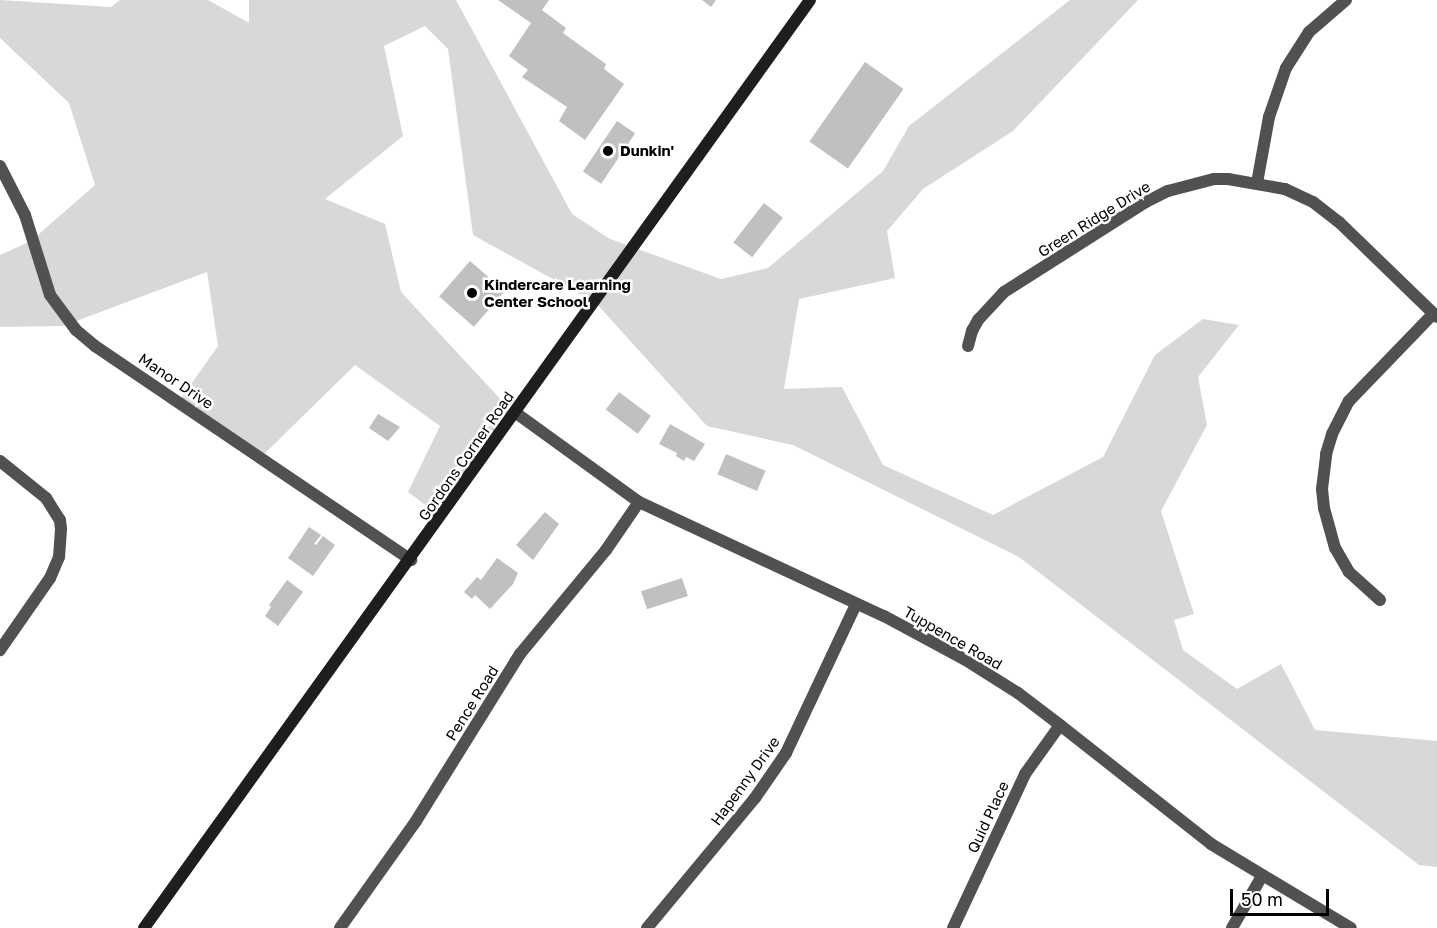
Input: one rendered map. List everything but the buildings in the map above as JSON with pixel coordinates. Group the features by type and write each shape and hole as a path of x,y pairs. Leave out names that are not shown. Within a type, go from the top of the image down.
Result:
{"street":[{"name":"Gordons Corner Road","path":"144,928 370,612 411,560 516,413 550,361 810,0"},
{"path":"1257,183 1269,117 1286,68 1309,32 1346,0"},
{"name":"Manor Drive","path":"0,165 25,216 50,295 76,330 95,346 411,560"},
{"name":"Green Ridge Drive","path":"968,346 978,320 1004,292 1146,202 1168,191 1214,179 1257,183 1285,189 1329,212 1435,315"},
{"path":"1380,600 1349,572 1335,548 1323,499 1326,454 1336,425 1349,401 1435,315"},
{"name":"Tuppence Road","path":"516,413 639,502 856,604 964,659 1060,725 1188,828 1262,876 1352,928"},
{"path":"0,461 46,498 60,520 61,529 59,557 50,578 0,650"},
{"name":"Pence Road","path":"339,928 416,821 519,654 606,550 639,502"},
{"name":"Hapenny Drive","path":"647,928 754,798 786,753 856,604"},
{"name":"Quid Place","path":"953,928 1025,774 1060,725"},
{"path":"1232,928 1262,876"}],"shaded area":[{"path":"0,0 111,7 120,0 208,0 249,23 249,0 456,0 572,214 610,239 721,279 768,268 883,171 909,126 1070,0 1138,0 1013,131 923,189 887,231 895,278 799,299 784,389 842,387 883,465 993,515 1103,457 1155,355 1203,319 1239,325 1198,377 1207,425 1161,511 1194,614 1174,620 1183,650 1237,689 1281,664 1315,730 1437,741 1437,867 1419,865 1019,557 793,445 707,426 596,303 473,235 448,49 425,26 384,46 403,136 325,199 385,224 401,292 516,416 444,519 408,492 440,426 355,365 256,462 175,407 218,346 207,272 63,326 0,327 0,255 31,241 95,185 69,103 0,38"}],"place":[{"name":"Dunkin'","path":"608,151"},
{"name":"Kindercare Learning Center School","path":"472,293"}]}
